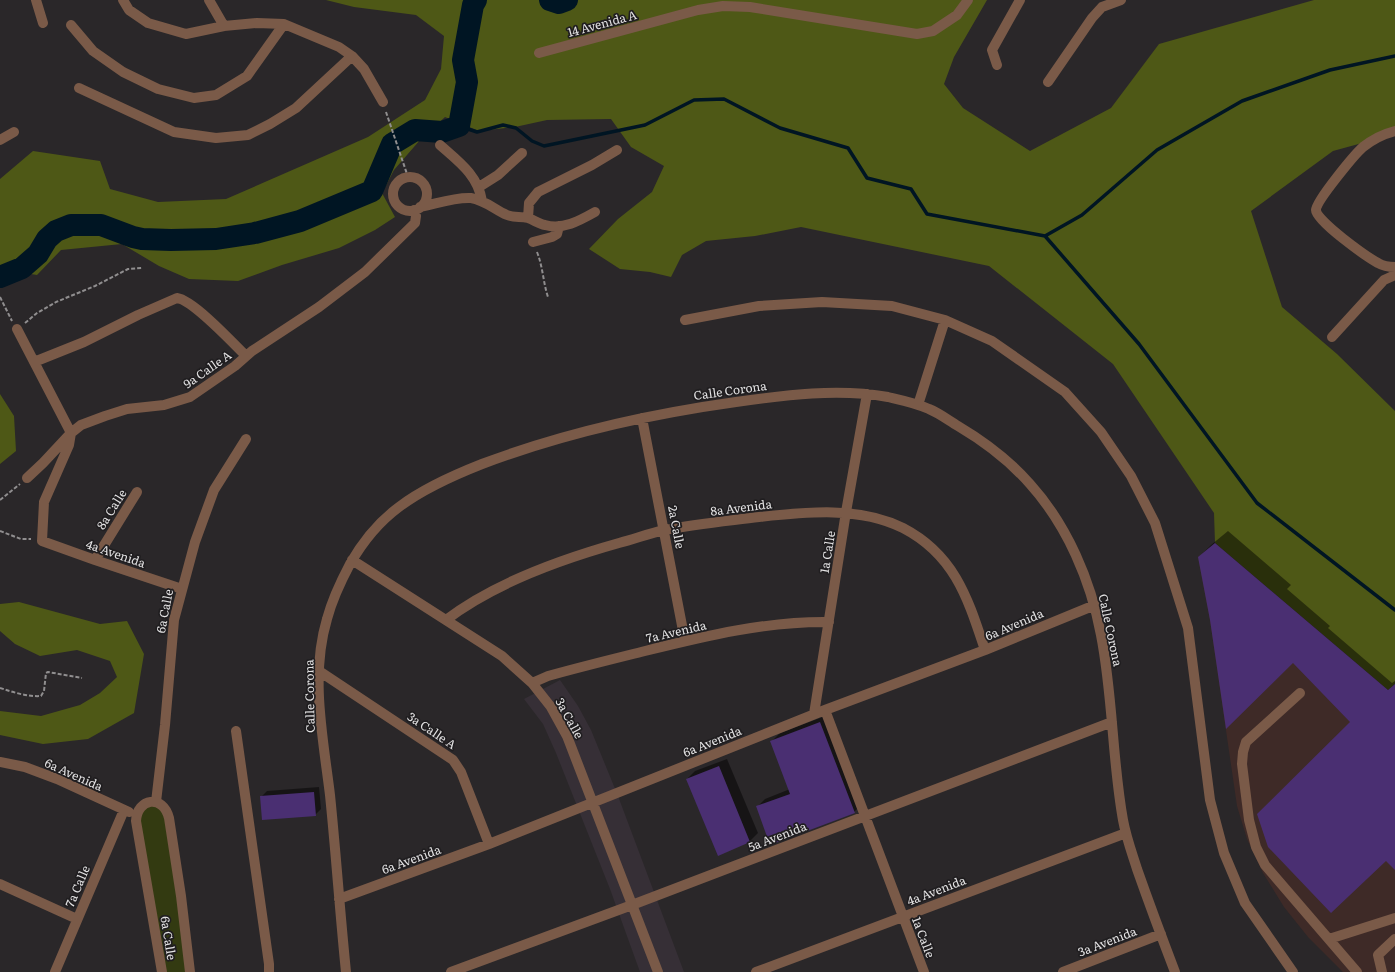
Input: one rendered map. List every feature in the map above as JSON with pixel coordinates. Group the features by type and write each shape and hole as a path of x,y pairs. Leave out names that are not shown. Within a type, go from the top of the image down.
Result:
{"street":[{"path":"36,0 43,23"},
{"path":"123,0 129,10 148,23 186,34 224,26 257,23 284,24 339,48 352,56 364,69 383,102"},
{"path":"209,0 224,26"},
{"name":"14 Avenida A","path":"539,54 698,10 723,6 750,7 917,34 933,31 957,15 968,0"},
{"path":"997,65 992,50 1020,0"},
{"path":"1048,82 1092,18 1102,7 1122,0"},
{"path":"71,25 93,51 123,72 158,89 194,98 216,95 247,76 284,24"},
{"path":"79,88 174,132 216,138 248,135 296,108 352,56"},
{"path":"1395,131 1383,134 1362,148 1324,195 1316,209 1318,216 1330,229 1353,246 1377,263 1388,267 1395,267"},
{"path":"0,140 14,132"},
{"path":"440,145 470,173 479,187 482,200"},
{"path":"528,218 529,203 538,192 592,165 617,150"},
{"path":"479,187 498,175 522,153"},
{"path":"417,209 426,199 425,188 419,180 408,175 399,181 393,189 393,194 396,204 410,210 417,209 456,199 471,198 482,200 508,215 518,218 528,218 544,225 559,226 565,226 595,212"},
{"name":"9a Calle A","path":"27,478 43,464 71,433 81,425 127,409 164,405 190,397 235,366 252,350 319,307 365,272 415,223 417,209"},
{"path":"533,242 552,237 557,234 559,226"},
{"path":"1332,337 1384,280 1395,275"},
{"path":"34,362 84,342 138,315 177,298 186,301 217,326 246,356"},
{"path":"685,320 758,306 822,302 892,306 945,320 992,341 1065,392 1101,432 1131,476 1155,523 1188,628 1210,800 1224,853 1245,903 1293,972"},
{"path":"918,405 945,320"},
{"path":"17,330 71,433 69,445 44,502 42,541"},
{"name":"Calle Corona","path":"346,972 320,712 319,671 321,647 327,619 352,560 382,522 399,507 424,491 451,477 505,455 535,445 621,422 698,407 780,396 817,394 867,394 888,397 918,405 939,414 988,445 1007,461 1032,486 1051,511 1080,564 1094,605 1105,657 1119,792 1126,833 1143,886 1175,972"},
{"name":"1a Calle","path":"814,714 846,512 867,394"},
{"name":"2a Calle","path":"642,418 686,641"},
{"name":"6a Calle","path":"190,972 181,896 169,818 165,807 156,802 165,725 174,620 195,542 214,490 246,439"},
{"name":"8a Calle","path":"95,560 137,492"},
{"name":"8a Avenida","path":"446,620 460,609 492,591 553,564 608,546 665,530 788,514 846,512 877,518 902,528 924,542 942,559 957,578 969,602 986,650"},
{"name":"4a Avenida","path":"42,541 182,589"},
{"name":"3a Calle","path":"352,560 502,656 532,684 551,707 568,736 658,972"},
{"name":"6a Avenida","path":"339,899 489,844 824,710 986,650 1094,605"},
{"name":"7a Avenida","path":"532,684 548,676 686,641 754,627 810,622 829,622"},
{"name":"3a Calle A","path":"319,671 453,760 461,772 489,844"},
{"path":"1300,693 1246,742 1242,764 1248,820 1256,847 1265,865 1357,972"},
{"name":"1a Calle","path":"824,710 924,972"},
{"name":"5a Avenida","path":"451,972 632,905 1112,722"},
{"path":"236,731 269,972"},
{"name":"6a Avenida","path":"0,762 25,767 124,810 137,814"},
{"path":"137,814 144,804 156,802"},
{"name":"7a Calle","path":"55,972 124,810"},
{"name":"6a Calle","path":"137,814 136,821 162,972"},
{"name":"4a Avenida","path":"756,972 1126,833"},
{"path":"0,884 77,919"},
{"path":"1329,939 1395,918"},
{"name":"3a Avenida","path":"1063,972 1161,934"},
{"path":"1382,972 1378,955 1395,939"}],"path":[{"path":"383,102 408,175"},
{"path":"533,242 540,261 548,297"},
{"path":"0,297 17,330 37,313 56,302 95,286 128,269 142,268"},
{"path":"0,500 27,478"},
{"path":"0,531 21,539 42,541"},
{"path":"0,688 11,692 41,696 44,691 46,673 48,672 82,678"}],"shaded area":[{"path":"1215,543 1388,690 1395,684 1395,972 1343,972 1308,937 1284,907 1263,873 1247,839 1237,806 1210,620 1198,557"},
{"path":"560,680 578,706 591,730 618,796 684,972 640,972 610,889 556,753 543,724 524,699"}],"green space":[{"path":"326,0 987,0 954,57 944,84 963,108 1030,151 1111,108 1159,44 1314,0 1395,0 1395,134 1333,151 1251,211 1282,307 1337,354 1395,411 1395,684 1388,690 1215,543 1214,513 1113,364 989,266 801,227 755,236 706,241 682,255 671,277 650,272 620,269 589,249 618,219 652,192 664,166 631,147 611,119 547,120 515,127 479,131 445,117 420,140 394,170 382,193 395,217 375,230 339,248 282,265 238,281 189,279 159,266 122,244 61,250 37,275 0,269 0,179 33,151 100,161 110,189 158,202 226,199 368,137 425,100 441,69 444,36 416,15 354,7"},
{"path":"0,394 14,416 16,451 0,464"},
{"path":"19,602 100,624 127,621 144,654 134,713 88,739 43,744 0,735 0,711 41,716 80,705 100,693 117,677 110,661 77,650 40,656 15,644 0,631 0,604"},
{"path":"156,802 165,807 190,972 162,972 137,814"}],"building":[{"path":"1215,543 1388,690 1395,684 1395,870 1386,861 1331,913 1268,847 1257,814 1350,722 1293,663 1226,729 1210,620 1198,557"},
{"path":"820,722 855,813 770,845 756,806 790,794 770,741"},
{"path":"719,766 750,842 718,856 686,779"},
{"path":"314,792 316,816 262,820 260,796"}],"waterway":[{"path":"0,277 22,268 38,254 47,239 56,231 71,225 101,225 142,239 216,239 255,233 300,221 372,191 392,144 415,130 442,132 459,126 467,82 463,60 473,5 476,0"},
{"path":"550,0 559,3 567,0"},
{"path":"1045,236 1082,215 1157,150 1242,101 1330,70 1395,56"},
{"path":"459,126 477,132 503,125 516,128 532,141 544,146 645,125 694,100 724,99 780,128 848,148 867,178 911,189 927,214 1045,236 1139,344 1257,503 1395,610"}]}
